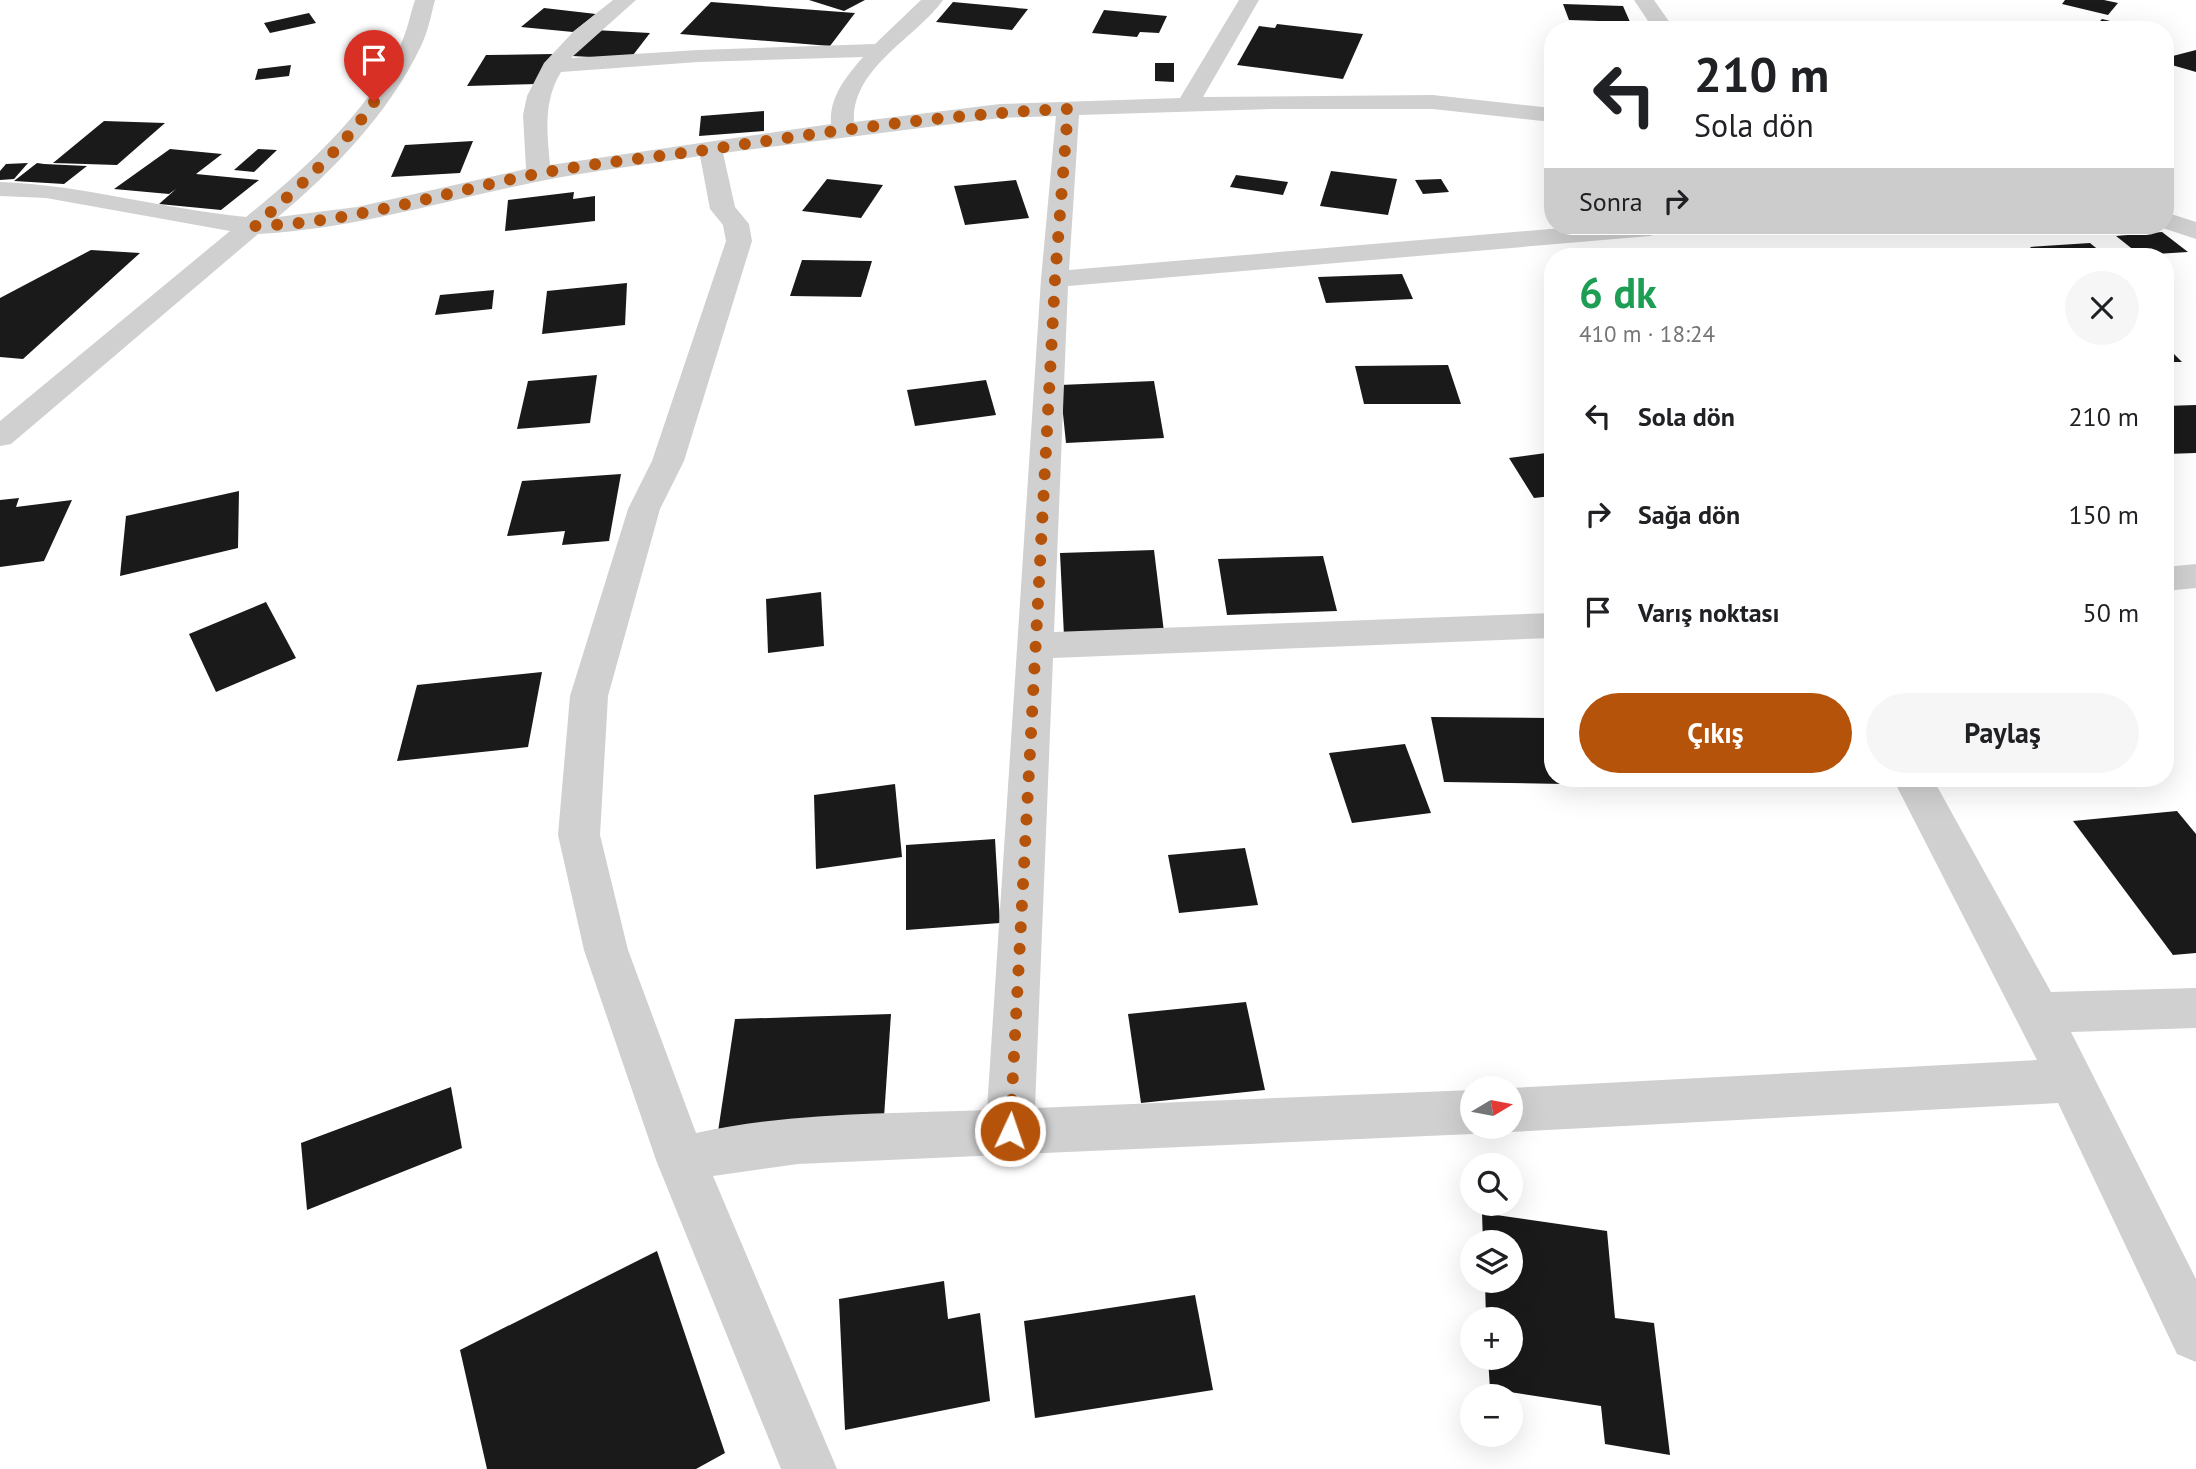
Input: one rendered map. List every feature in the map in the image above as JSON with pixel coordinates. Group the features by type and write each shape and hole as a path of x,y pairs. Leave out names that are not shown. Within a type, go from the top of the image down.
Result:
{"street":[{"path":"0,437 309,178 363,119 412,44 425,0"},
{"path":"537,174 535,113 541,90 582,34 626,0"},
{"path":"843,130 843,104 849,90 883,50 933,0"},
{"path":"1187,105 1216,62 1249,0"},
{"path":"1644,0 1659,21"},
{"path":"556,66 698,56 883,50"},
{"path":"0,189 46,191 151,212 255,226 299,224 357,215 537,174 843,130 1000,111 1187,105 1433,102 1544,114"},
{"path":"1010,1131 1055,279 1068,109"},
{"path":"710,149 723,209 736,224 739,240 668,461 644,509 589,696 579,835 606,950 681,1160 809,1469"},
{"path":"2174,223 2196,231"},
{"path":"1055,279 1639,235"},
{"path":"2174,578 2196,576"},
{"path":"1036,646 1544,626"},
{"path":"1917,787 2038,1013 2196,1335"},
{"path":"2038,1013 2196,1008"},
{"path":"1523,1109 2071,1080"},
{"path":"681,1160 734,1147 798,1141 1460,1112"}],"building":[{"path":"809,0 865,0 844,11"},
{"path":"2065,0 2104,0 2118,3 2108,15 2062,4"},
{"path":"711,2 855,13 830,46 680,34"},
{"path":"953,2 1028,9 1012,30 936,22"},
{"path":"1563,4 1623,6 1630,21 1600,21 1569,20"},
{"path":"544,8 596,14 573,32 521,27"},
{"path":"1104,10 1167,16 1159,33 1140,32 1137,37 1092,33"},
{"path":"309,13 316,23 270,33 264,23"},
{"path":"1277,24 1363,34 1343,79 1237,65 1259,26 1275,28"},
{"path":"594,30 650,33 630,59 572,56"},
{"path":"2196,50 2196,72 2174,66 2174,56"},
{"path":"553,54 537,84 467,86 486,55"},
{"path":"1155,63 1174,63 1174,82 1155,81"},
{"path":"291,65 289,76 255,80 258,69"},
{"path":"764,111 764,131 699,136 701,116"},
{"path":"104,121 165,123 117,165 53,163"},
{"path":"473,141 460,173 391,177 405,145"},
{"path":"170,149 222,154 196,174 259,180 221,210 159,204 176,189 169,194 114,189"},
{"path":"258,149 277,150 254,172 234,170"},
{"path":"28,163 14,179 0,180 0,171 6,164"},
{"path":"37,163 87,166 64,184 14,181"},
{"path":"1331,171 1397,179 1388,215 1320,206"},
{"path":"1236,175 1288,182 1283,195 1230,187"},
{"path":"827,179 883,185 861,218 802,211"},
{"path":"1441,179 1449,192 1423,194 1415,180"},
{"path":"1016,180 1029,218 965,225 954,186"},
{"path":"574,192 573,199 595,196 595,221 505,231 508,200"},
{"path":"2166,235 2188,252 2174,253 2174,248 2131,248 2116,236"},
{"path":"2090,243 2096,248 2031,248"},
{"path":"91,250 140,253 23,359 0,357 0,298"},
{"path":"802,260 872,261 861,297 790,296"},
{"path":"1402,274 1413,299 1326,303 1318,277"},
{"path":"627,283 625,325 542,334 547,291"},
{"path":"494,290 492,309 435,315 440,295"},
{"path":"2174,354 2182,362 2174,362"},
{"path":"1448,365 1461,404 1364,404 1355,366"},
{"path":"597,375 590,423 517,429 528,381"},
{"path":"986,380 996,415 915,426 907,390"},
{"path":"1154,381 1164,438 1066,443 1060,385"},
{"path":"2196,405 2196,453 2174,454 2174,406"},
{"path":"1544,453 1544,497 1534,498 1509,458"},
{"path":"621,474 609,541 562,545 565,531 507,536 522,481"},
{"path":"239,491 238,548 120,576 126,516"},
{"path":"19,498 16,507 72,500 44,561 0,567 0,500"},
{"path":"1154,550 1164,632 1064,636 1060,553"},
{"path":"1323,556 1337,611 1227,615 1218,559"},
{"path":"821,592 824,646 768,653 766,599"},
{"path":"266,602 296,658 216,692 189,634"},
{"path":"542,672 528,747 397,761 417,685"},
{"path":"1431,717 1544,718 1544,784 1444,782"},
{"path":"1405,744 1431,813 1352,823 1329,753"},
{"path":"895,784 902,857 816,869 814,795"},
{"path":"2177,811 2196,834 2196,953 2173,955 2073,821"},
{"path":"995,839 1000,923 906,930 906,845"},
{"path":"1245,848 1258,905 1179,913 1168,855"},
{"path":"1246,1002 1265,1090 1141,1103 1128,1014"},
{"path":"891,1014 883,1132 717,1138 735,1019"},
{"path":"451,1087 462,1148 307,1210 301,1143"},
{"path":"1482,1216 1503,1216 1607,1231 1615,1318 1654,1323 1670,1455 1605,1444 1601,1406 1523,1394 1523,1384 1490,1384 1489,1370 1523,1370 1523,1307 1486,1307 1485,1293 1523,1293 1523,1230 1483,1230"},
{"path":"657,1251 725,1453 696,1469 487,1469 460,1350"},
{"path":"944,1281 948,1319 980,1313 990,1401 845,1430 839,1299"},
{"path":"1195,1295 1213,1390 1035,1418 1024,1321"}],"route":[{"path":"374,102 363,119 309,178 255,226 299,224 357,215 537,174 767,139 1000,111 1068,109 1055,279 1010,1131"}]}
